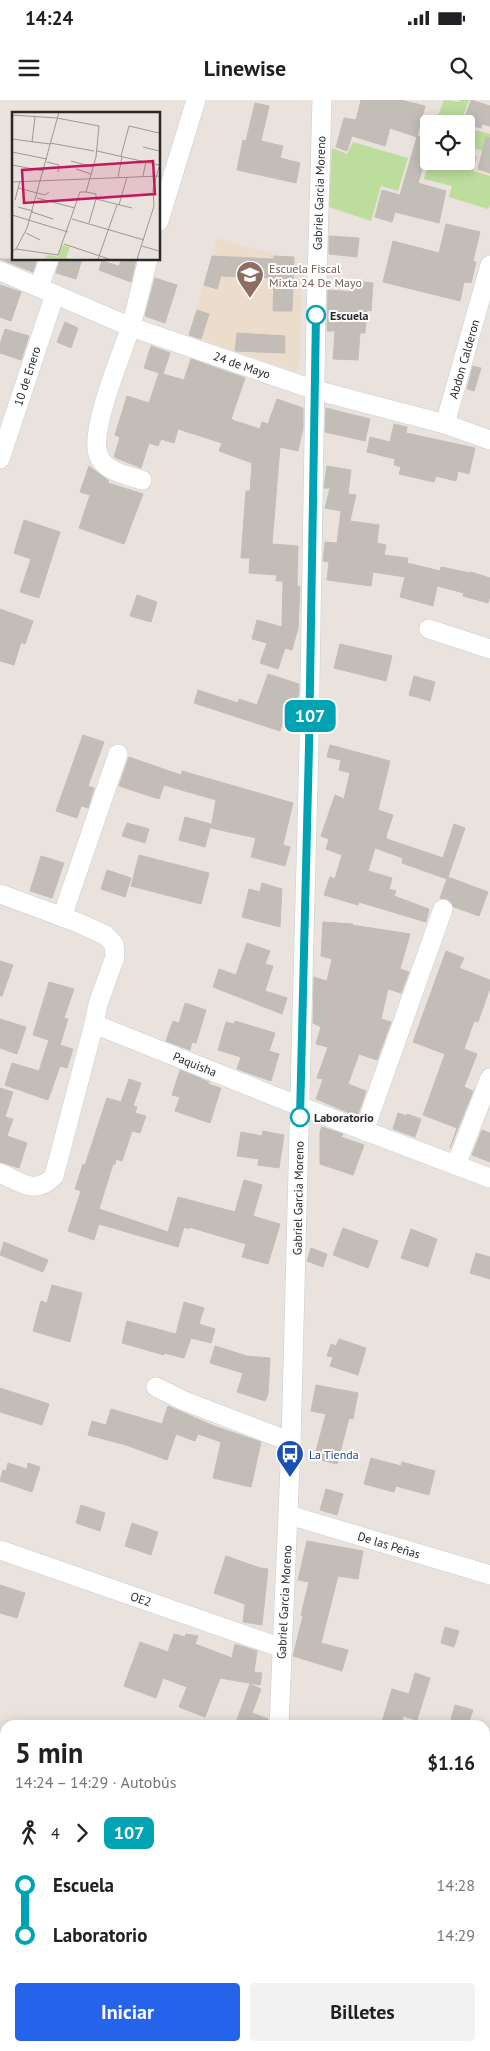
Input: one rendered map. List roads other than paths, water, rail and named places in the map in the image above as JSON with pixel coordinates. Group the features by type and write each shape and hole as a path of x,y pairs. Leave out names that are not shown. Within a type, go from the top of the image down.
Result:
{"street":[{"path":"160,218 196,100"},
{"name":"Gabriel Garcia Moreno","path":"279,1720 291,1442 309,746 322,100"},
{"name":"10 de Enero","path":"0,458 47,290 49,260"},
{"path":"142,480 106,466 98,454 97,436 100,414 131,327 148,260"},
{"name":"Abdon Calderon","path":"446,424 490,265"},
{"name":"24 de Mayo","path":"0,272 47,290 131,327 315,390 446,424 490,440"},
{"path":"429,629 490,649"},
{"path":"62,917 118,754"},
{"path":"0,894 105,935 114,944 115,957 98,1004 54,1176 49,1182 34,1187 26,1186 0,1173"},
{"path":"364,1131 443,909"},
{"name":"Paquisha","path":"94,1024 299,1106 490,1178"},
{"path":"456,1165 490,1078"},
{"path":"156,1388 291,1442"},
{"name":"De las Peñas","path":"289,1515 490,1575"},
{"name":"OE2","path":"0,1550 282,1648"}],"place":[{"name":"Escuela Fiscal Mixta 24 De Mayo","path":"250,299"},
{"name":"Escuela","path":"316,315"},
{"name":"Laboratorio","path":"300,1117"},
{"name":"La Tienda","path":"290,1478"}]}
